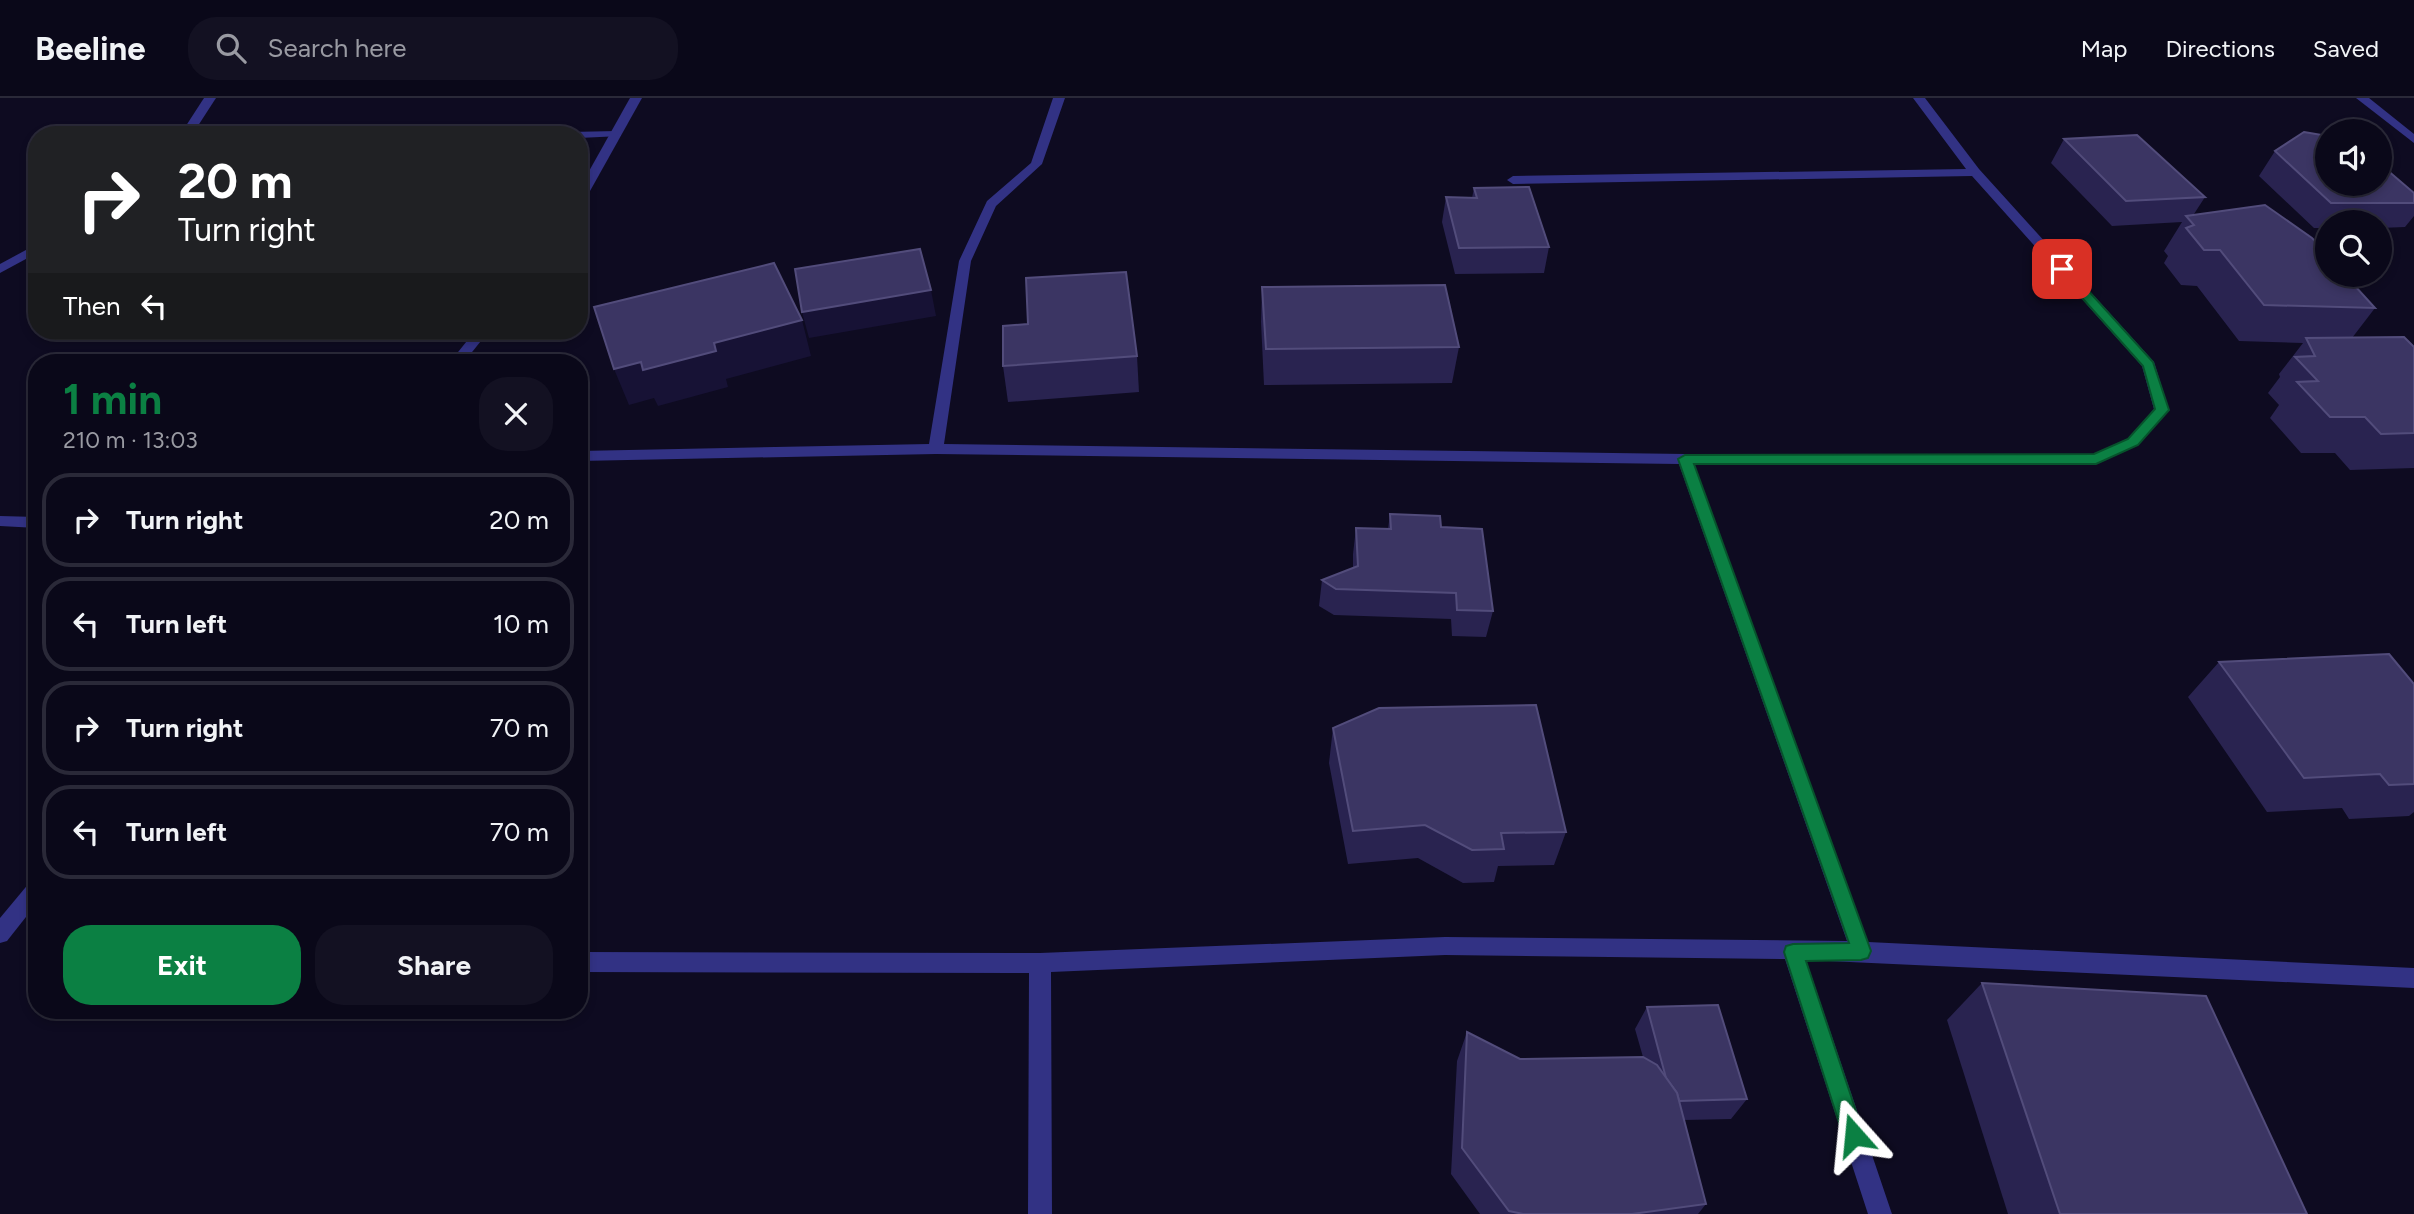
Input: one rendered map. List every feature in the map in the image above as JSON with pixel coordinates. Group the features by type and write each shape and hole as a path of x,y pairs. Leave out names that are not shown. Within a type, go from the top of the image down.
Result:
{"street":[{"path":"194,126 210,98"},
{"path":"588,184 636,98"},
{"path":"936,449 965,261 991,204 1036,164 1059,98"},
{"path":"588,456 936,449 1685,459 2096,459 2133,442 2162,410 2149,365 1975,172 1919,98"},
{"path":"2362,98 2414,140"},
{"path":"588,135 617,134"},
{"path":"1513,180 1975,172"},
{"path":"0,269 28,253"},
{"path":"463,354 475,340"},
{"path":"1685,459 1861,951"},
{"path":"0,521 28,523"},
{"path":"0,934 28,899"},
{"path":"588,962 1040,963 1445,946 1861,951 2414,978"},
{"path":"1793,952 1880,1214"},
{"path":"1040,963 1040,1214"}],"building":[{"path":"2304,132 2315,134 2315,188 2275,151"},
{"path":"2137,135 2205,197 2126,201 2064,139"},
{"path":"2392,174 2414,193 2414,203 2331,203 2323,196 2392,196"},
{"path":"1529,187 1549,247 1459,248 1446,197 1477,198 1474,188"},
{"path":"2265,205 2315,241 2315,287 2356,287 2375,308 2264,305 2220,250 2204,250 2186,228 2194,225 2186,216"},
{"path":"920,249 931,290 802,312 795,269"},
{"path":"774,263 802,320 714,343 716,351 643,370 641,362 614,369 594,307"},
{"path":"1126,272 1137,356 1003,366 1003,326 1028,324 1026,278"},
{"path":"1445,285 1459,347 1266,349 1262,287"},
{"path":"2404,337 2414,347 2414,433 2381,434 2365,417 2330,417 2297,382 2318,381 2295,357 2315,356 2306,338"},
{"path":"1390,514 1440,516 1441,527 1482,529 1493,611 1457,610 1456,593 1336,589 1322,580 1358,566 1356,528 1391,529"},
{"path":"2389,654 2414,684 2414,784 2389,785 2380,774 2304,778 2219,662"},
{"path":"1536,705 1566,832 1501,833 1504,849 1472,850 1425,825 1353,831 1333,728 1379,708"},
{"path":"1982,983 2206,996 2307,1214 2060,1214"},
{"path":"1718,1005 1747,1099 1679,1101 1677,1093 1666,1078 1647,1007"},
{"path":"1467,1032 1520,1059 1643,1057 1657,1065 1677,1093 1706,1204 1632,1214 1523,1214 1509,1211 1462,1148"}],"route":[{"path":"1854,1135 1793,952 1861,951 1685,459 2096,459 2133,442 2162,410 2149,365 2062,269"}]}
